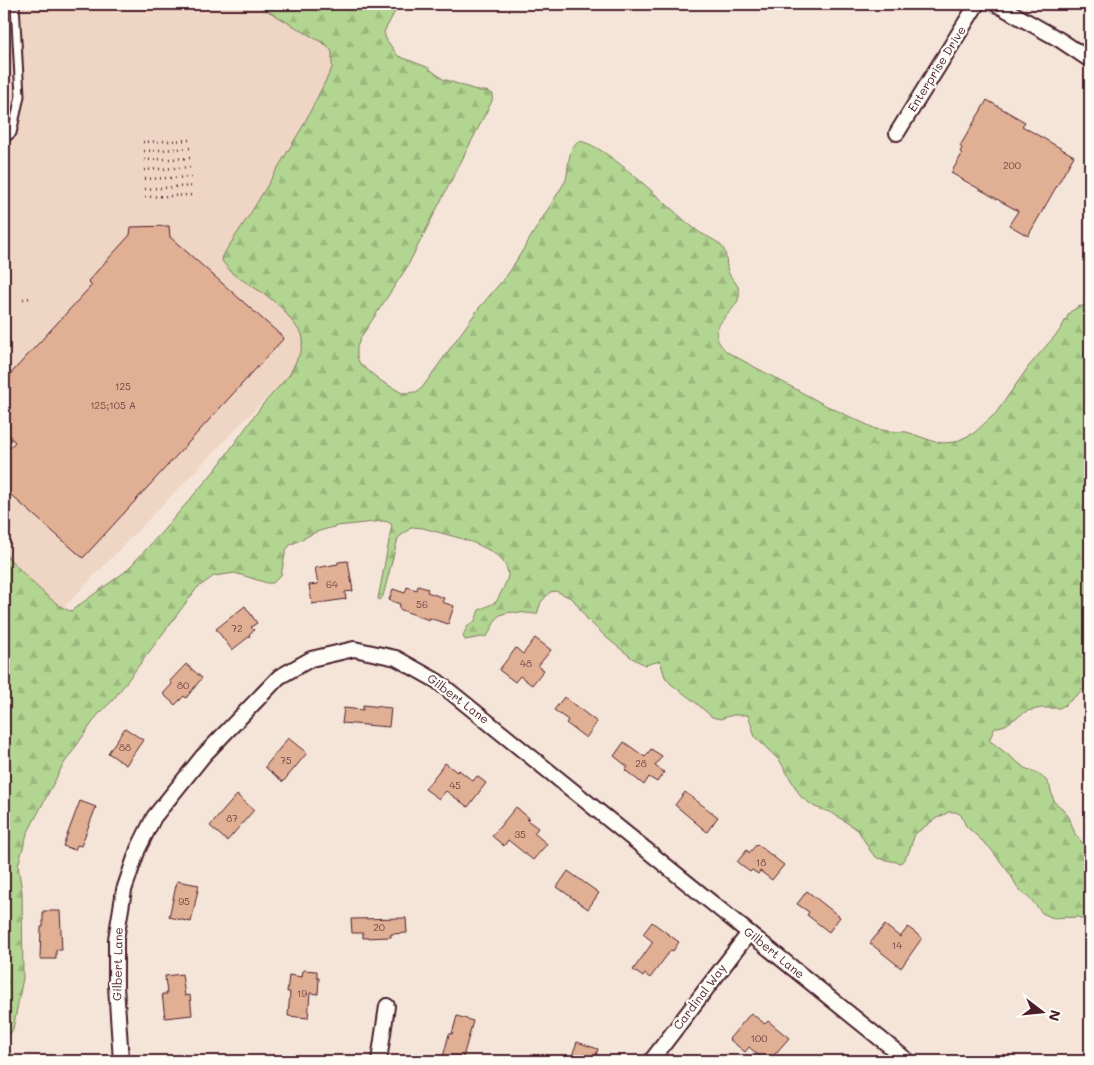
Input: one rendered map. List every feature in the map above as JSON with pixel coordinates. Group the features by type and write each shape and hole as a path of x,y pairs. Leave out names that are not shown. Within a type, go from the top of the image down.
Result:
{"street":[{"name":"Enterprise Drive","path":"897,133 977,4"},
{"path":"996,4 1090,60"},
{"name":"Gilbert Lane","path":"120,1061 116,986 116,938 124,890 138,850 154,817 203,756 279,677 312,659 354,649 396,658 437,681 908,1061"},
{"name":"Cardinal Way","path":"651,1061 749,933"},
{"path":"379,1061 387,1006"}],"lane":[{"path":"4,139 12,134 20,96 15,4"},
{"path":"4,130 12,134"}],"path":[{"path":"143,142 190,140"},
{"path":"144,151 190,148"},
{"path":"144,160 191,158"},
{"path":"144,170 191,167"},
{"path":"145,179 192,177"},
{"path":"145,189 192,186"},
{"path":"146,197 193,195"},
{"path":"23,299 32,298"}],"shaded area":[{"path":"4,4 259,4 347,50 321,341 61,610 4,575"}],"green space":[{"path":"256,4 399,4 384,32 386,39 398,56 427,67 443,79 493,94 492,101 407,267 361,337 357,347 357,357 360,364 381,381 402,393 416,392 422,388 479,308 508,274 566,180 570,154 578,141 590,144 621,165 695,229 717,242 723,248 729,274 738,287 739,296 736,304 719,325 717,333 719,342 727,352 825,405 876,429 907,432 943,443 955,442 974,433 996,413 1029,366 1060,330 1070,312 1078,307 1090,304 1090,675 1084,689 1065,705 1059,708 1042,708 1027,711 1005,725 995,728 989,740 1025,768 1046,780 1054,802 1069,817 1075,834 1090,852 1090,923 1078,917 1053,918 1042,913 1029,897 1019,890 1010,874 990,848 966,826 961,815 956,812 949,812 935,819 915,834 908,854 901,863 877,858 871,852 858,830 832,813 815,807 801,797 780,761 755,737 748,715 733,715 720,719 712,717 671,684 665,677 660,661 645,665 632,658 587,619 573,599 556,591 550,592 541,602 537,614 505,613 497,618 487,636 465,640 463,636 467,627 475,621 479,610 496,602 508,576 505,564 497,556 473,543 423,528 412,527 398,538 383,596 380,600 378,599 392,525 383,521 337,526 316,532 290,545 286,550 281,575 273,583 267,583 235,573 214,576 197,588 113,700 97,716 63,765 27,834 18,865 22,892 23,978 13,1029 4,1039 4,553 46,595 71,611 126,571 161,533 216,469 263,404 290,374 301,351 302,334 282,308 266,295 233,274 222,261 223,255 303,126 332,68 332,52 328,46"}],"building":[{"path":"987,100 1025,122 1022,126 1074,156 1028,236 1009,225 1018,211 951,173 962,154 960,146"},
{"path":"169,226 170,237 284,338 83,558 4,489 4,454 15,442 5,432 10,426 4,421 4,381 92,285 88,281 130,235 131,227"},
{"path":"348,561 353,591 345,592 346,599 312,604 309,585 318,584 315,568"},
{"path":"418,586 428,589 427,592 444,598 442,602 454,606 448,624 429,618 429,620 399,609 400,604 389,600 393,589 405,593 407,587 417,590"},
{"path":"245,606 257,623 251,627 254,630 249,634 250,636 232,650 216,629"},
{"path":"535,638 551,650 538,666 544,670 532,685 520,676 515,682 499,670 516,648 523,654"},
{"path":"186,664 202,678 186,698 184,696 175,705 163,694 172,684 170,681"},
{"path":"564,697 597,722 586,738 566,723 568,720 554,710"},
{"path":"363,705 391,708 389,727 342,723 344,708 363,710"},
{"path":"125,728 143,740 126,765 108,753"},
{"path":"288,738 307,753 283,782 265,767"},
{"path":"624,742 645,757 651,749 662,756 655,766 664,772 657,782 649,777 644,785 625,770 628,767 614,756"},
{"path":"445,763 457,772 459,770 473,781 477,776 486,783 468,807 446,791 439,799 425,789"},
{"path":"685,792 718,817 707,832 675,805"},
{"path":"237,795 254,810 227,841 210,826"},
{"path":"80,801 96,807 81,846 77,845 75,850 63,846"},
{"path":"516,807 529,818 527,820 538,828 534,833 547,844 533,860 508,840 504,846 492,836"},
{"path":"757,844 784,865 772,880 760,871 758,874 752,870 750,872 737,862 747,850 749,853"},
{"path":"568,871 599,893 588,909 557,887"},
{"path":"177,881 199,885 191,922 169,917"},
{"path":"807,891 840,917 829,932 807,915 809,912 797,904"},
{"path":"43,911 60,911 62,950 56,950 56,959 40,959"},
{"path":"406,918 407,933 391,934 391,937 363,938 363,933 352,933 351,919"},
{"path":"652,922 679,942 650,978 645,974 643,977 633,970 653,942 643,934"},
{"path":"885,925 900,937 908,927 922,938 901,968 870,943"},
{"path":"303,970 317,971 317,978 319,978 318,994 310,993 308,1018 288,1016 290,992 287,992 289,975 302,977"},
{"path":"182,974 185,996 190,995 192,1015 165,1018 162,994 167,994 165,976"},
{"path":"751,1013 765,1024 768,1021 789,1038 769,1061 765,1061 749,1047 745,1052 729,1039"},
{"path":"457,1016 473,1021 462,1061 443,1057 449,1034 452,1034"},
{"path":"577,1042 598,1049 594,1061 570,1061"}]}
